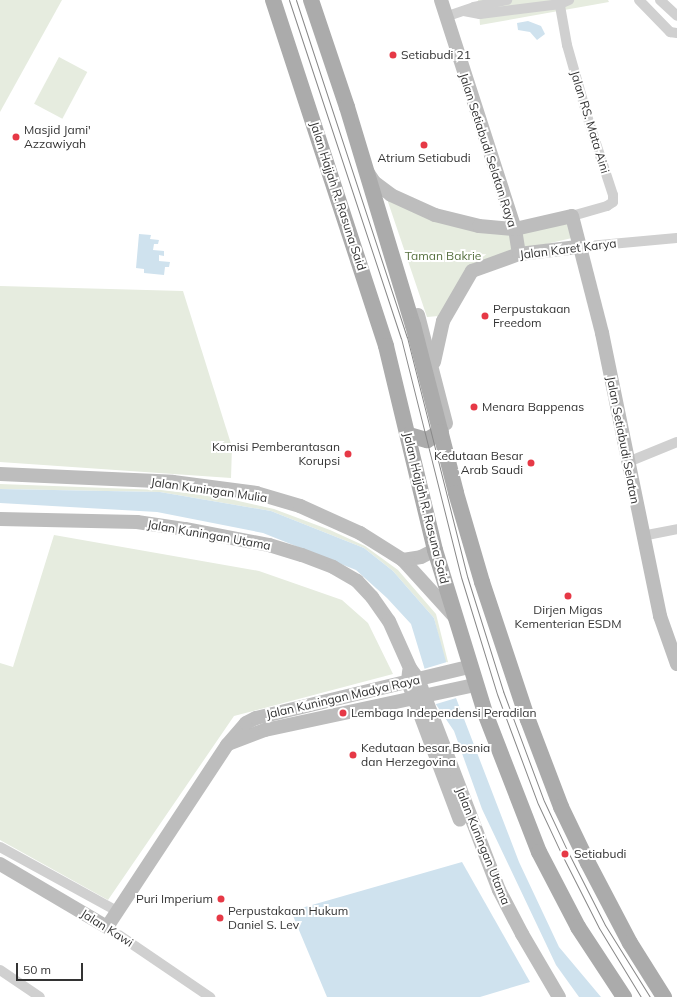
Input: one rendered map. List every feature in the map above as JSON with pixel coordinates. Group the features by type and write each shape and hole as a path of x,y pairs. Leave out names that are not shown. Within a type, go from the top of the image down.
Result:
{"main road":[{"name":"Jalan Hajjah R. Rasuna Said","path":"273,0 380,325 409,435 435,550 469,668 506,772 539,852 578,927 624,997"},
{"path":"311,0 367,171 413,325 456,493 463,510 504,650 561,807 597,882 664,996"},
{"path":"409,435 427,440 442,438"},
{"path":"414,457 442,438"}],"street":[{"name":"Jalan Setiabudi Selatan Raya","path":"440,0 515,229 519,254"},
{"path":"445,17 474,7 507,0"},
{"path":"639,0 670,32 677,33"},
{"path":"660,0 677,16"},
{"path":"464,11 480,14 563,1"},
{"name":"Jalan RS. Mata Aini","path":"563,1 567,45 589,122 613,194 613,202 607,206 572,216"},
{"path":"367,171 381,189 435,216 479,226 515,229 572,216"},
{"name":"Jalan Setiabudi Selatan","path":"572,216 578,247 593,292 642,536 660,616 677,664"},
{"path":"380,218 399,256 432,368 462,490 463,510"},
{"name":"Jalan Karet Karya","path":"432,368 443,321 470,273 519,254 677,238"},
{"path":"628,462 677,442"},
{"name":"Jalan Kuningan Mulia","path":"0,474 173,482 256,493 300,506 360,533 403,560 454,616"},
{"name":"Jalan Kuningan Utama","path":"0,519 137,522 232,537 302,555 333,567 357,581 372,597 389,621 423,696 499,890 522,934 559,997"},
{"path":"642,536 677,529"},
{"path":"403,560 421,557 435,550"},
{"name":"Jalan Kuningan Madya Raya","path":"108,927 117,911 239,728 256,718 415,677 469,668"},
{"name":"Jalan Kuningan Madya Raya","path":"227,744 265,730 475,685"},
{"name":"Jalan Kuningan Utama","path":"423,696 485,881 514,938 548,997"},
{"path":"0,847 117,911"},
{"name":"Jalan Kawi","path":"0,864 108,927 199,994 210,997"},
{"path":"0,970 40,997"}],"green space":[{"path":"0,0 62,0 0,112"},
{"path":"478,0 608,0 609,2 480,25"},
{"path":"59,57 87,72 62,119 34,104"},
{"name":"Taman Bakrie","path":"387,199 477,226 568,221 572,238 516,251 475,268 439,316 427,317"},
{"path":"0,286 183,291 232,447 231,478 0,462"},
{"path":"0,484 161,490 221,497 274,509 330,530 365,546 398,570 436,614 448,662 445,663 434,618 393,571 364,548 271,511 160,492 0,489"},
{"path":"54,535 259,571 342,600 368,623 393,674 234,716 108,900 0,840 0,663 13,667"}],"water":[{"path":"528,21 541,26 545,34 537,40 530,32 518,30 517,23"},
{"path":"139,234 151,235 150,239 159,240 158,244 154,244 153,250 164,251 164,256 159,255 159,261 170,262 169,267 165,267 164,275 144,273 144,269 136,268"},
{"path":"0,489 160,492 271,511 364,548 393,571 434,618 456,698 519,862 559,947 601,997 579,997 556,965 482,809 454,731 435,703 411,624 387,598 356,570 263,533 157,512 0,503"},
{"path":"462,862 530,982 480,997 327,997 291,911"}],"pier":[{"path":"447,662 458,697 433,705 422,670"}],"tram line":[{"path":"289,0 401,338 461,577 497,694 538,804 561,853 599,928 641,997"},
{"path":"296,0 407,337 467,576 503,691 544,801 567,850 605,925 650,997"}],"place":[{"name":"Setiabudi 21","path":"393,55"},
{"name":"Masjid Jami' Azzawiyah","path":"16,137"},
{"name":"Atrium Setiabudi","path":"424,145"},
{"name":"Perpustakaan Freedom","path":"485,316"},
{"name":"Menara Bappenas","path":"474,407"},
{"name":"Komisi Pemberantasan Korupsi","path":"348,454"},
{"name":"Kedutaan Besar Arab Saudi","path":"531,463"},
{"name":"Dirjen Migas Kementerian ESDM","path":"568,596"},
{"name":"Lembaga Independensi Peradilan","path":"343,713"},
{"name":"Kedutaan besar Bosnia dan Herzegovina","path":"353,755"},
{"name":"Setiabudi","path":"565,854"},
{"name":"Puri Imperium","path":"221,899"},
{"name":"Perpustakaan Hukum Daniel S. Lev","path":"220,918"}]}
